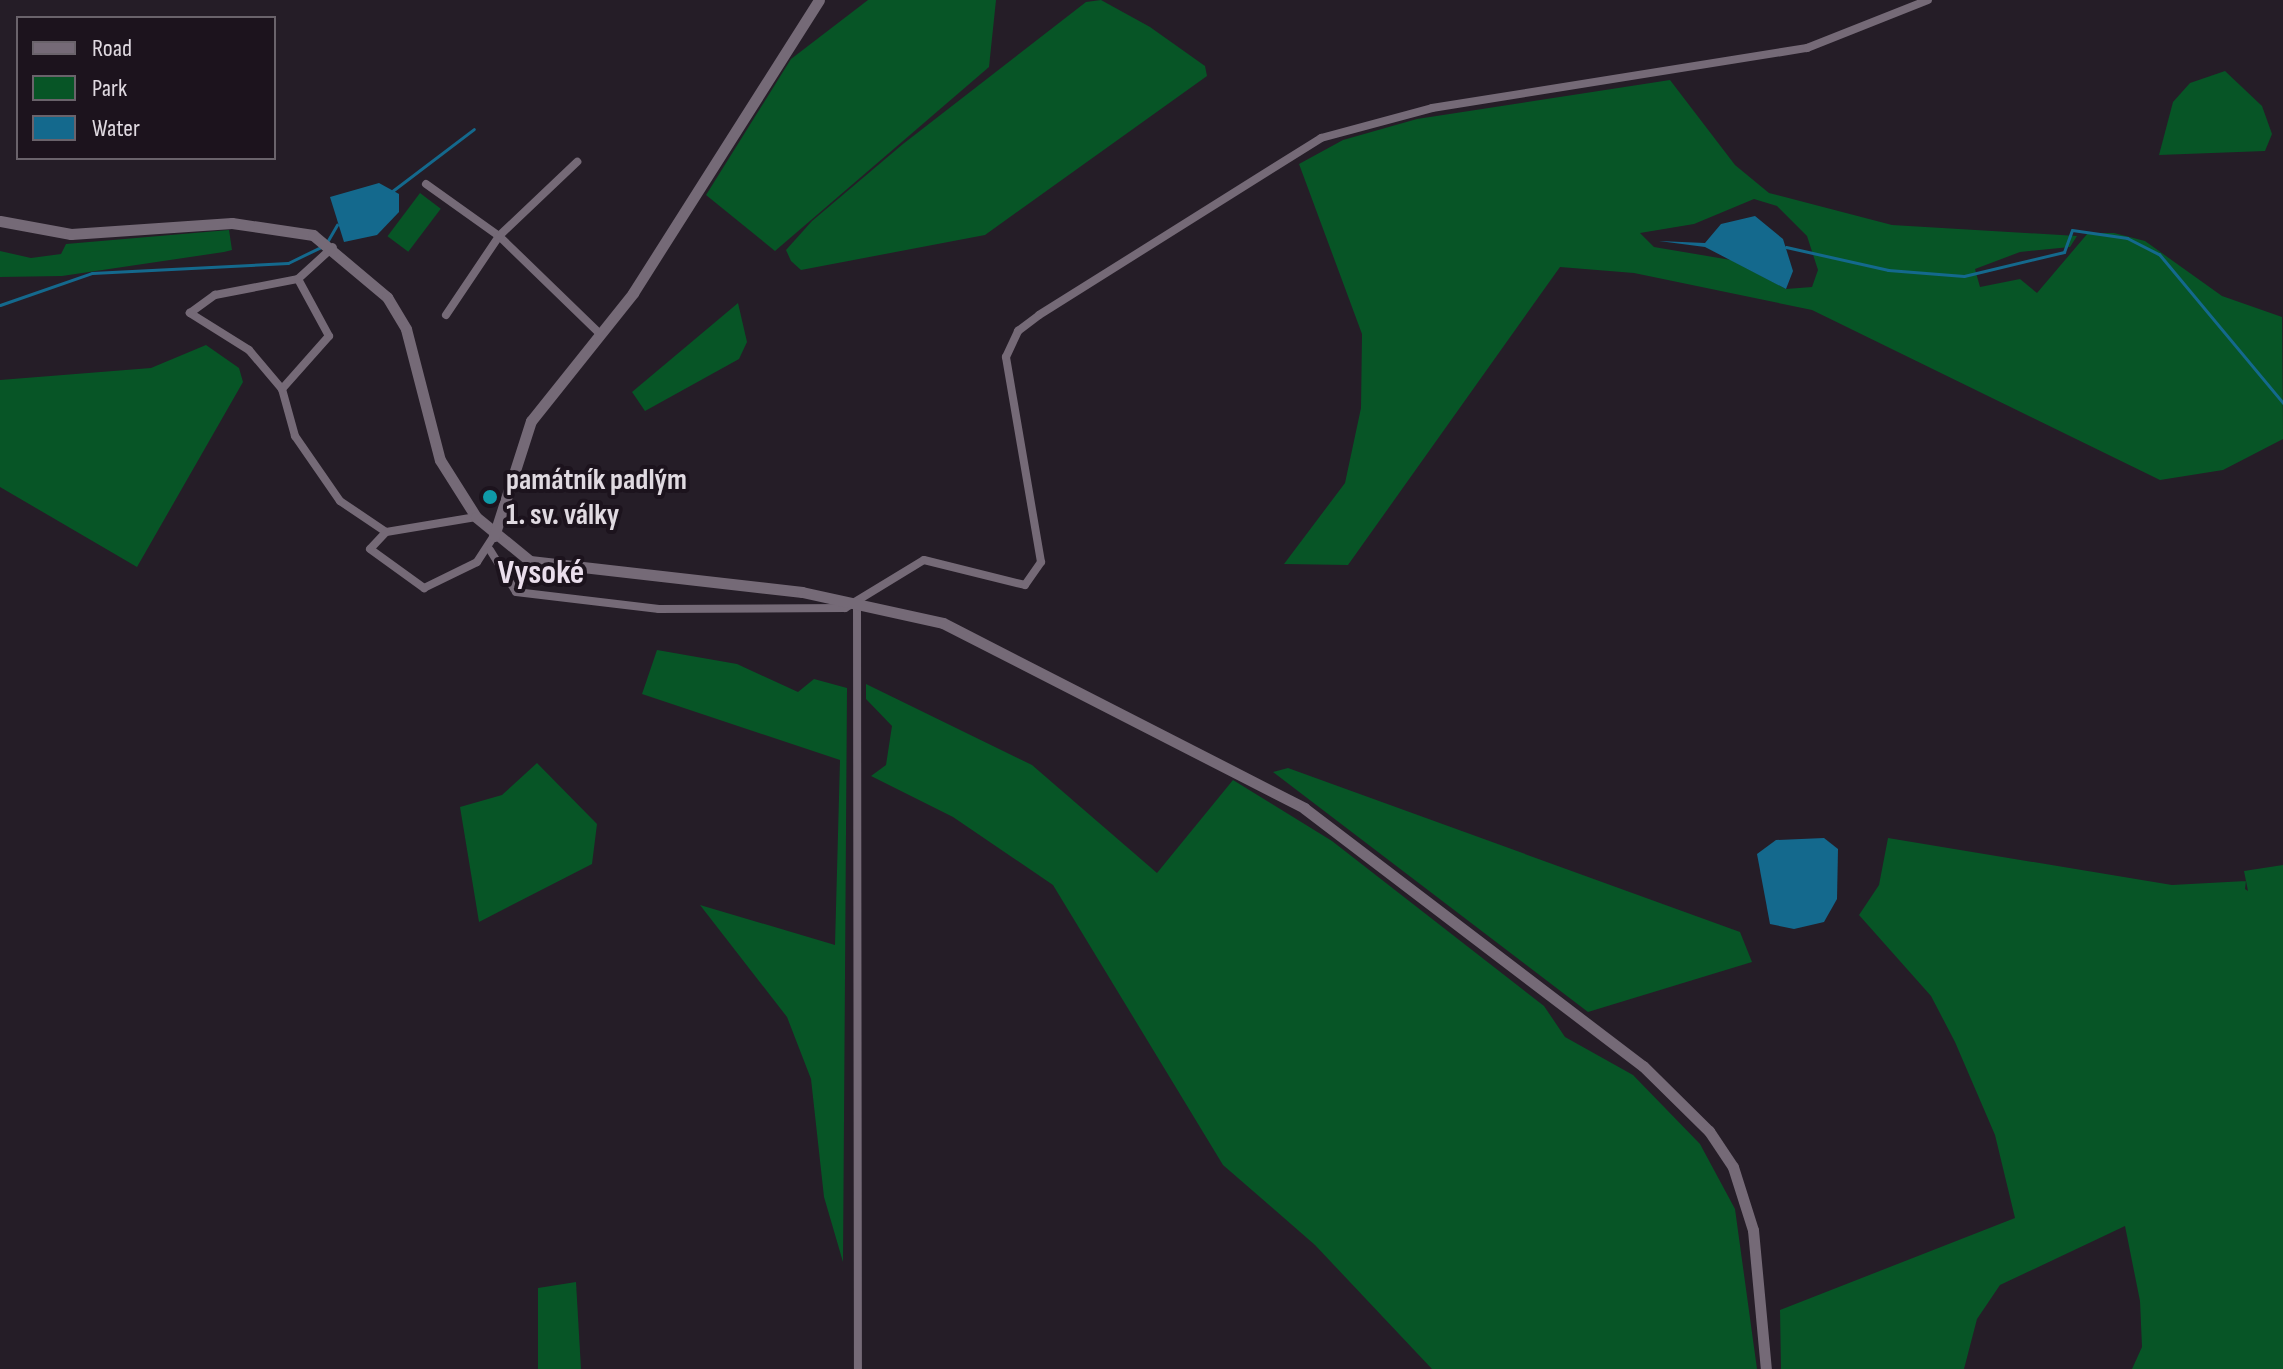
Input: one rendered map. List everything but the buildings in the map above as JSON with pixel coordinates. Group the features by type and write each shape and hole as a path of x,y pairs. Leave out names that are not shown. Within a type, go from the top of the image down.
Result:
{"main road":[{"path":"494,536 531,421 600,334 819,0"},
{"path":"0,221 71,234 273,224 333,246 376,282 406,329 440,460 476,517 494,536 530,561 561,570 857,601 943,623 995,645 1250,775 1304,808 1643,1066 1709,1131 1733,1167 1753,1230 1766,1369"}],"street":[{"path":"490,550 516,592 535,597 659,609 820,609 857,601 924,560 1006,585 1037,577 1041,562 1006,357 1018,331 1321,138 1432,108 1807,48 1928,0"},
{"path":"446,315 499,236 577,162"},
{"path":"426,184 499,236 600,334"},
{"path":"333,246 298,279 215,295 190,313 249,350 282,389 295,436 317,471 348,509 386,532"},
{"path":"282,389 329,336 298,279"},
{"path":"476,517 386,532 370,549 373,556 424,588 490,550 494,536"},
{"path":"857,601 858,1369"}],"green space":[{"path":"868,0 996,0 989,67 775,251 706,195 791,59"},
{"path":"1101,0 1150,27 1205,66 1207,76 985,235 801,270 791,261 786,250 812,221 903,144 1086,2"},
{"path":"2225,71 2262,106 2272,134 2265,151 2159,155 2173,102 2190,83"},
{"path":"1670,80 1735,165 1769,193 1892,225 2077,236 2070,247 2020,252 1975,269 1980,287 2020,279 2037,293 2088,233 2114,233 2145,241 2222,296 2282,317 2283,439 2223,470 2160,480 1812,310 1634,273 1560,267 1348,565 1284,564 1345,483 1361,408 1362,334 1299,164 1343,140 1417,119","holes":["1754,199 1777,206 1807,236 1818,270 1812,287 1786,289 1731,260 1654,247 1640,233 1694,224"]},
{"path":"420,193 441,209 408,252 388,236"},
{"path":"229,230 232,250 224,252 62,276 0,277 0,251 31,258 61,254 66,244"},
{"path":"738,303 747,342 739,359 645,411 632,392"},
{"path":"206,345 239,368 243,382 137,567 0,487 0,380 151,368"},
{"path":"657,650 737,664 798,692 814,679 847,688 843,1262 824,1197 811,1079 787,1017 700,905 835,945 840,760 642,694"},
{"path":"866,684 1032,765 1157,873 1233,780 1332,841 1544,1006 1565,1037 1633,1075 1700,1144 1735,1209 1757,1369 1432,1369 1315,1245 1223,1165 1053,885 953,817 871,776 886,765 892,726 866,699"},
{"path":"537,763 597,824 592,864 479,922 460,807 502,795"},
{"path":"1288,768 1740,932 1752,962 1588,1012 1273,772"},
{"path":"1888,838 2172,885 2246,881 2244,871 2283,865 2283,1369 2132,1369 2142,1347 2140,1301 2125,1226 2000,1285 1977,1319 1964,1369 1781,1369 1780,1310 2015,1218 1995,1135 1955,1042 1931,996 1859,915 1879,885"},
{"path":"576,1282 581,1369 538,1369 538,1288"}],"water":[{"path":"379,183 399,194 399,212 377,235 344,242 330,197"},
{"path":"1755,216 1783,239 1793,271 1786,289 1705,247 1659,241 1705,243 1721,224"},
{"path":"1824,838 1838,849 1837,899 1824,922 1794,929 1770,924 1757,854 1776,840"}],"waterway":[{"path":"391,192 474,129"},
{"path":"327,242 337,225"},
{"path":"1786,247 1888,270 1964,276 2064,252 2072,230 2127,238 2159,254 2283,403"},
{"path":"0,305 92,273 288,263 321,247"}],"place":[{"name":"památník padlým 1. sv. války","path":"490,497"}],"district":[{"name":"Vysoké","path":"541,573"}]}
